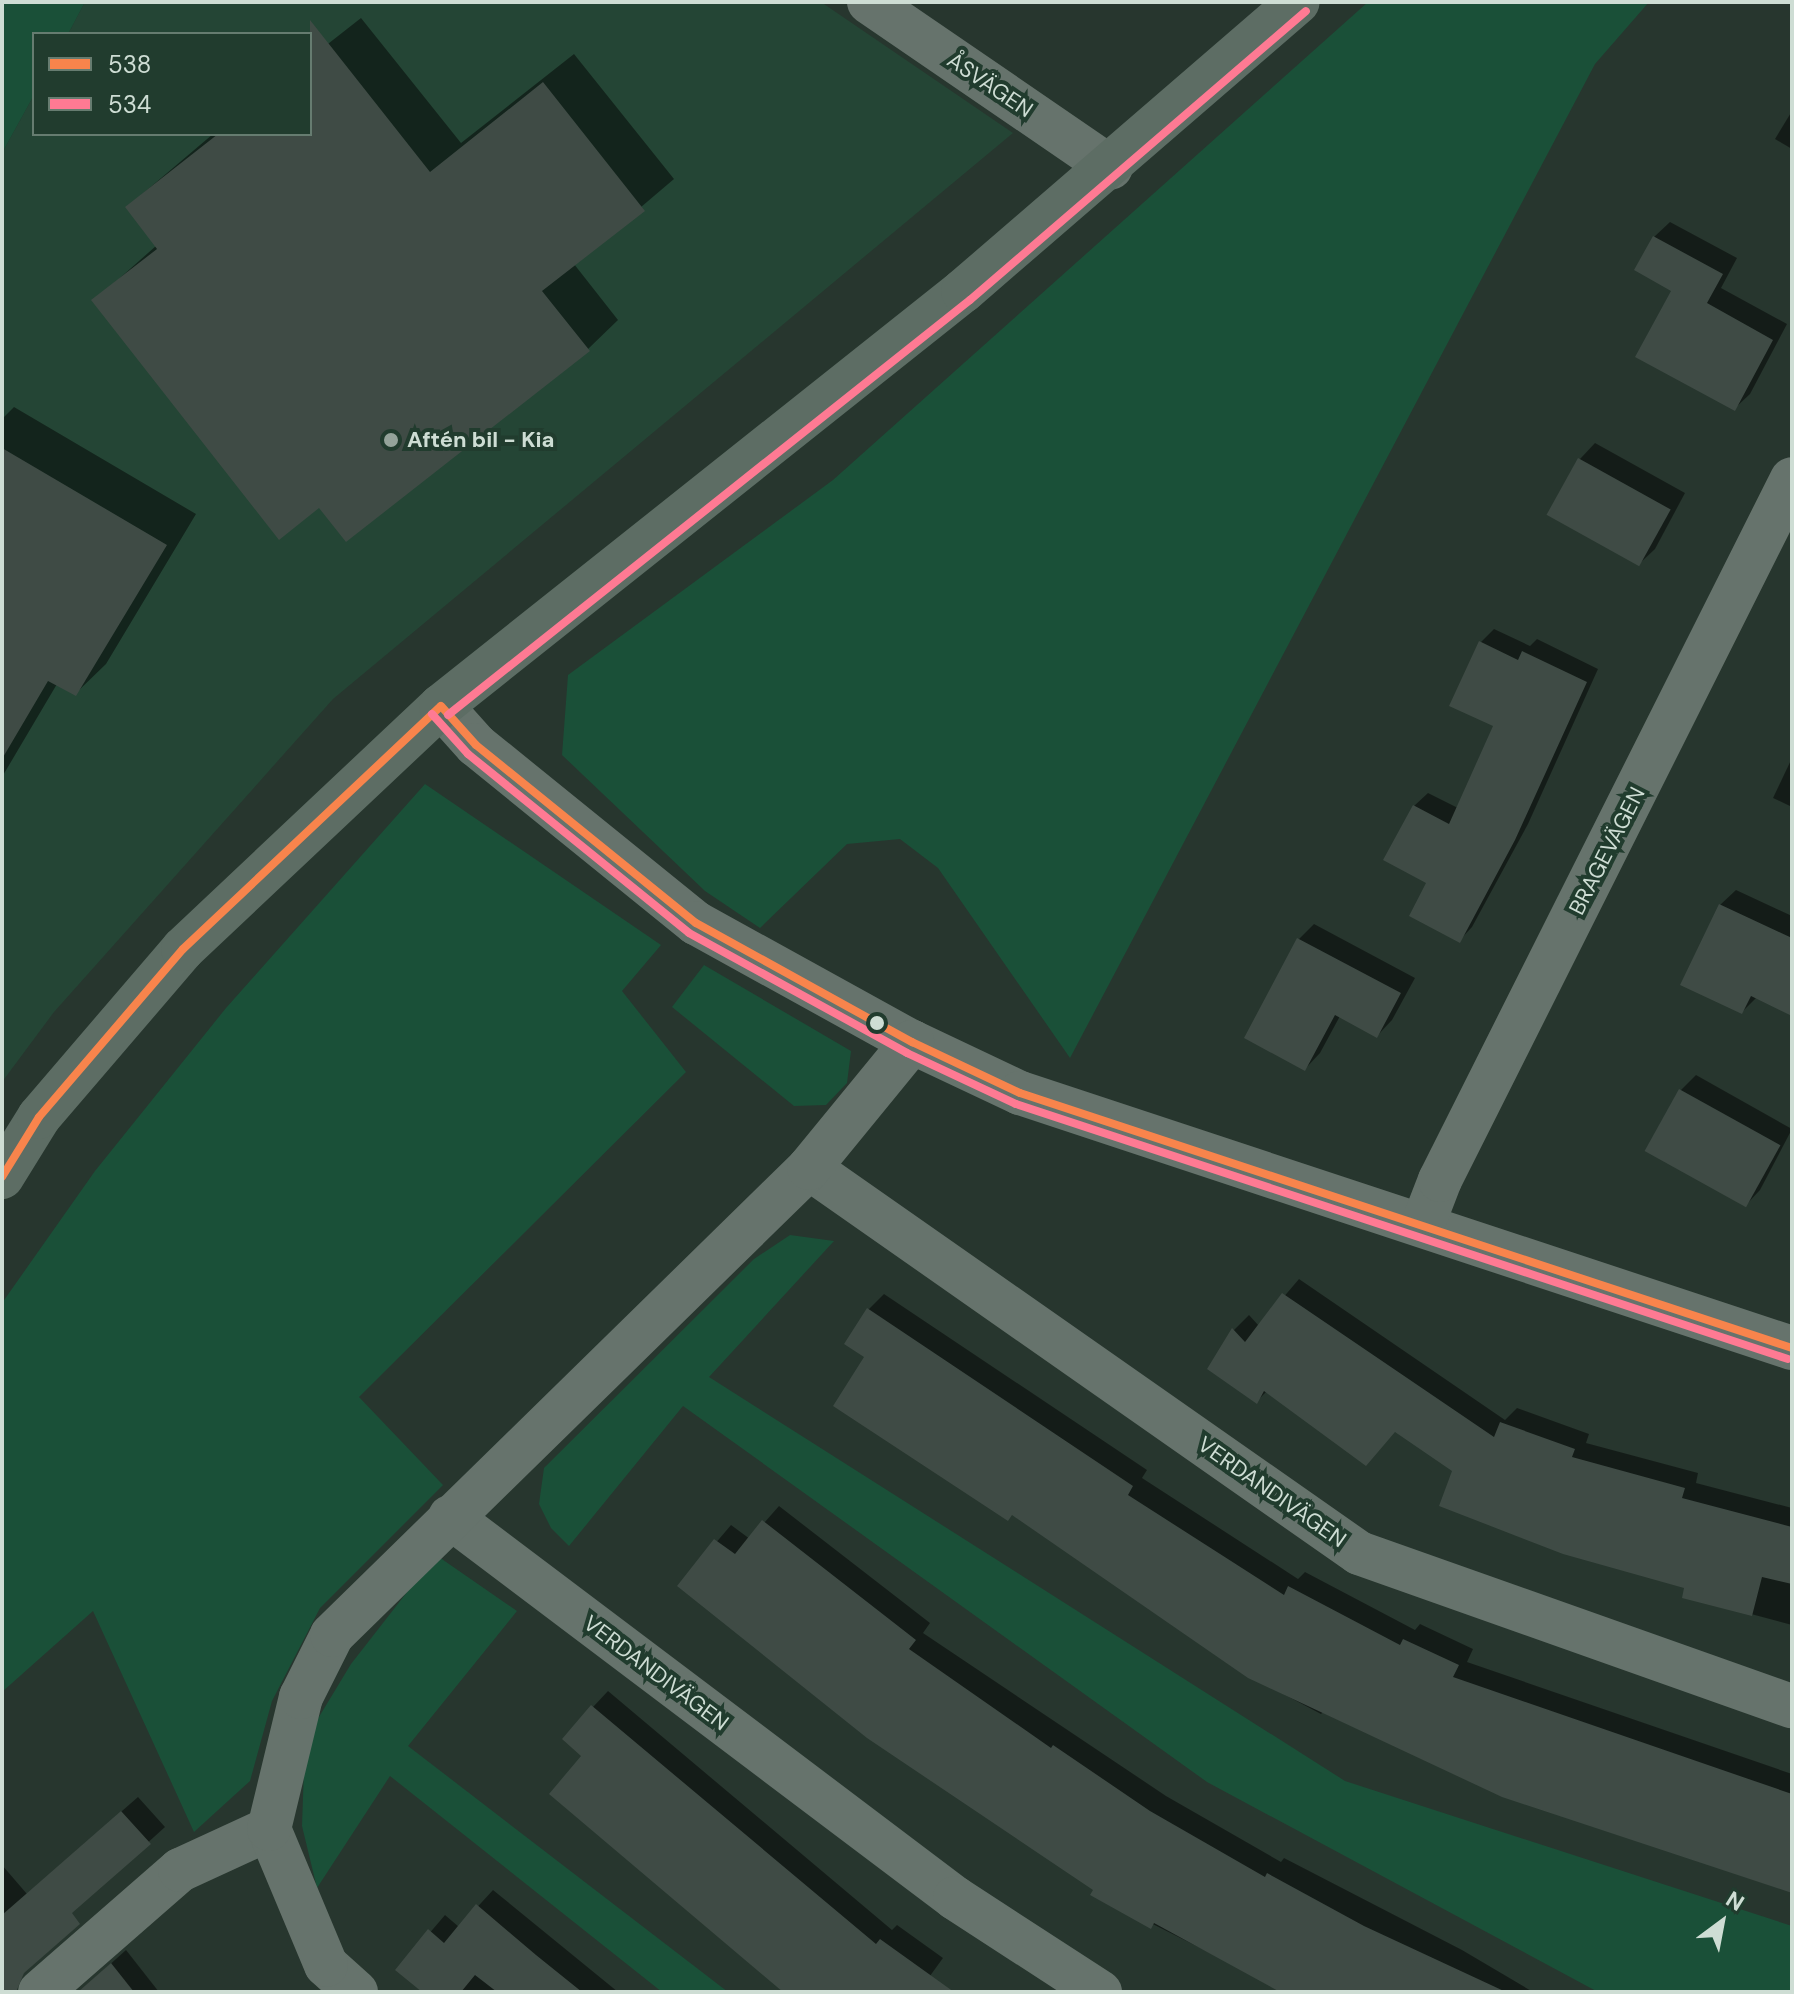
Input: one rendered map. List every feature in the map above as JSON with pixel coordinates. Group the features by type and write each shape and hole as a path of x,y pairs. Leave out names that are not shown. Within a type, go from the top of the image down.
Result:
{"main road":[{"path":"2,1177 39,1117 183,949 441,706 1111,168 1298,2"}],"street":[{"name":"ÅSVÄGEN","path":"869,2 1111,168"},
{"name":"BRAGEVÄGEN","path":"1423,1224 1704,647 1792,479"},
{"path":"441,706 476,745 696,923 912,1042 1020,1093 1792,1348"},
{"path":"356,1992 326,1965 269,1829 301,1697 332,1635 809,1168 912,1042"},
{"name":"VERDANDIVÄGEN","path":"809,1168 1359,1553 1792,1706"},
{"name":"VERDANDIVÄGEN","path":"450,1517 955,1898 1100,1992"},
{"path":"40,1992 180,1870 269,1829"}],"shaded area":[{"path":"2,2 85,2 69,32 32,32 32,99 2,153"},
{"path":"85,2 821,2 1013,133 333,699 54,1012 2,1082 2,153 32,99 32,136 312,136 312,32 69,32"},
{"path":"1368,2 1649,2 1595,64 1070,1058 938,868 900,839 847,844 760,928 705,891 562,755 568,675 833,480"},
{"path":"425,784 661,945 622,991 686,1072 359,1397 443,1485 320,1608 272,1701 250,1781 194,1832 93,1611 2,1692 2,1303 95,1171 226,1008"},
{"path":"704,965 851,1051 847,1083 826,1105 794,1106 672,1007"},
{"path":"790,1235 834,1241 709,1377 1345,1781 1792,1926 1792,1992 1598,1992 1207,1782 683,1406 569,1546 551,1528 539,1504 544,1468 754,1259"},
{"path":"436,1555 517,1611 408,1746 728,1992 662,1992 390,1776 317,1888 302,1826 305,1740 351,1664"}],"building":[{"path":"310,20 430,172 543,82 645,211 542,291 590,351 346,542 319,508 279,540 91,300 157,249 125,207 215,136 312,136"},
{"path":"1653,236 1723,274 1707,303 1773,340 1735,411 1635,357 1671,291 1634,270"},
{"path":"2,448 167,545 76,696 48,681 2,759"},
{"path":"1578,458 1671,509 1639,566 1546,515"},
{"path":"1479,641 1518,660 1522,651 1587,682 1515,840 1460,943 1409,916 1426,883 1383,860 1413,805 1449,824 1493,726 1449,706"},
{"path":"1719,904 1792,938 1792,1016 1751,996 1742,1014 1680,985"},
{"path":"1297,938 1401,993 1377,1038 1335,1015 1305,1071 1244,1038"},
{"path":"1679,1089 1780,1145 1746,1207 1645,1151"},
{"path":"1282,1293 1494,1437 1500,1422 1575,1449 1572,1457 1685,1488 1682,1498 1792,1527 1792,1584 1762,1577 1752,1616 1682,1598 1684,1588 1563,1554 1439,1506 1452,1471 1395,1432 1366,1466 1264,1391 1257,1404 1207,1369 1232,1328 1245,1342"},
{"path":"867,1308 1133,1486 1128,1495 1284,1595 1288,1586 1400,1645 1403,1639 1459,1665 1453,1677 1792,1794 1792,1893 1502,1797 1248,1678 1012,1515 1008,1521 833,1406 864,1357 844,1344"},
{"path":"762,1520 916,1640 909,1649 1051,1748 1053,1745 1150,1811 1265,1877 1267,1873 1364,1926 1506,1992 1280,1992 1154,1923 1151,1929 1090,1895 1093,1890 867,1738 677,1586 714,1539 735,1554"},
{"path":"591,1705 876,1944 880,1939 954,1992 783,1992 549,1794 581,1756 562,1739"},
{"path":"121,1811 151,1844 72,1913 80,1924 24,1973 16,1992 2,1992 2,1915"},
{"path":"476,1904 582,1992 497,1992 475,1975 461,1992 422,1992 395,1970 428,1929 444,1943"},
{"path":"111,1963 134,1992 78,1992"}],"transit line":[{"name":"534","path":"448,715 970,300 1306,11"},
{"name":"538","path":"441,706 476,745 696,923 912,1042 1020,1093 1792,1348"},
{"name":"538","path":"2,1177 39,1117 183,949 441,706"},
{"name":"534","path":"432,714 468,754 689,933 907,1053 1016,1104 1788,1359"}],"place":[{"name":"Aftén bil - Kia","path":"391,440"}]}
